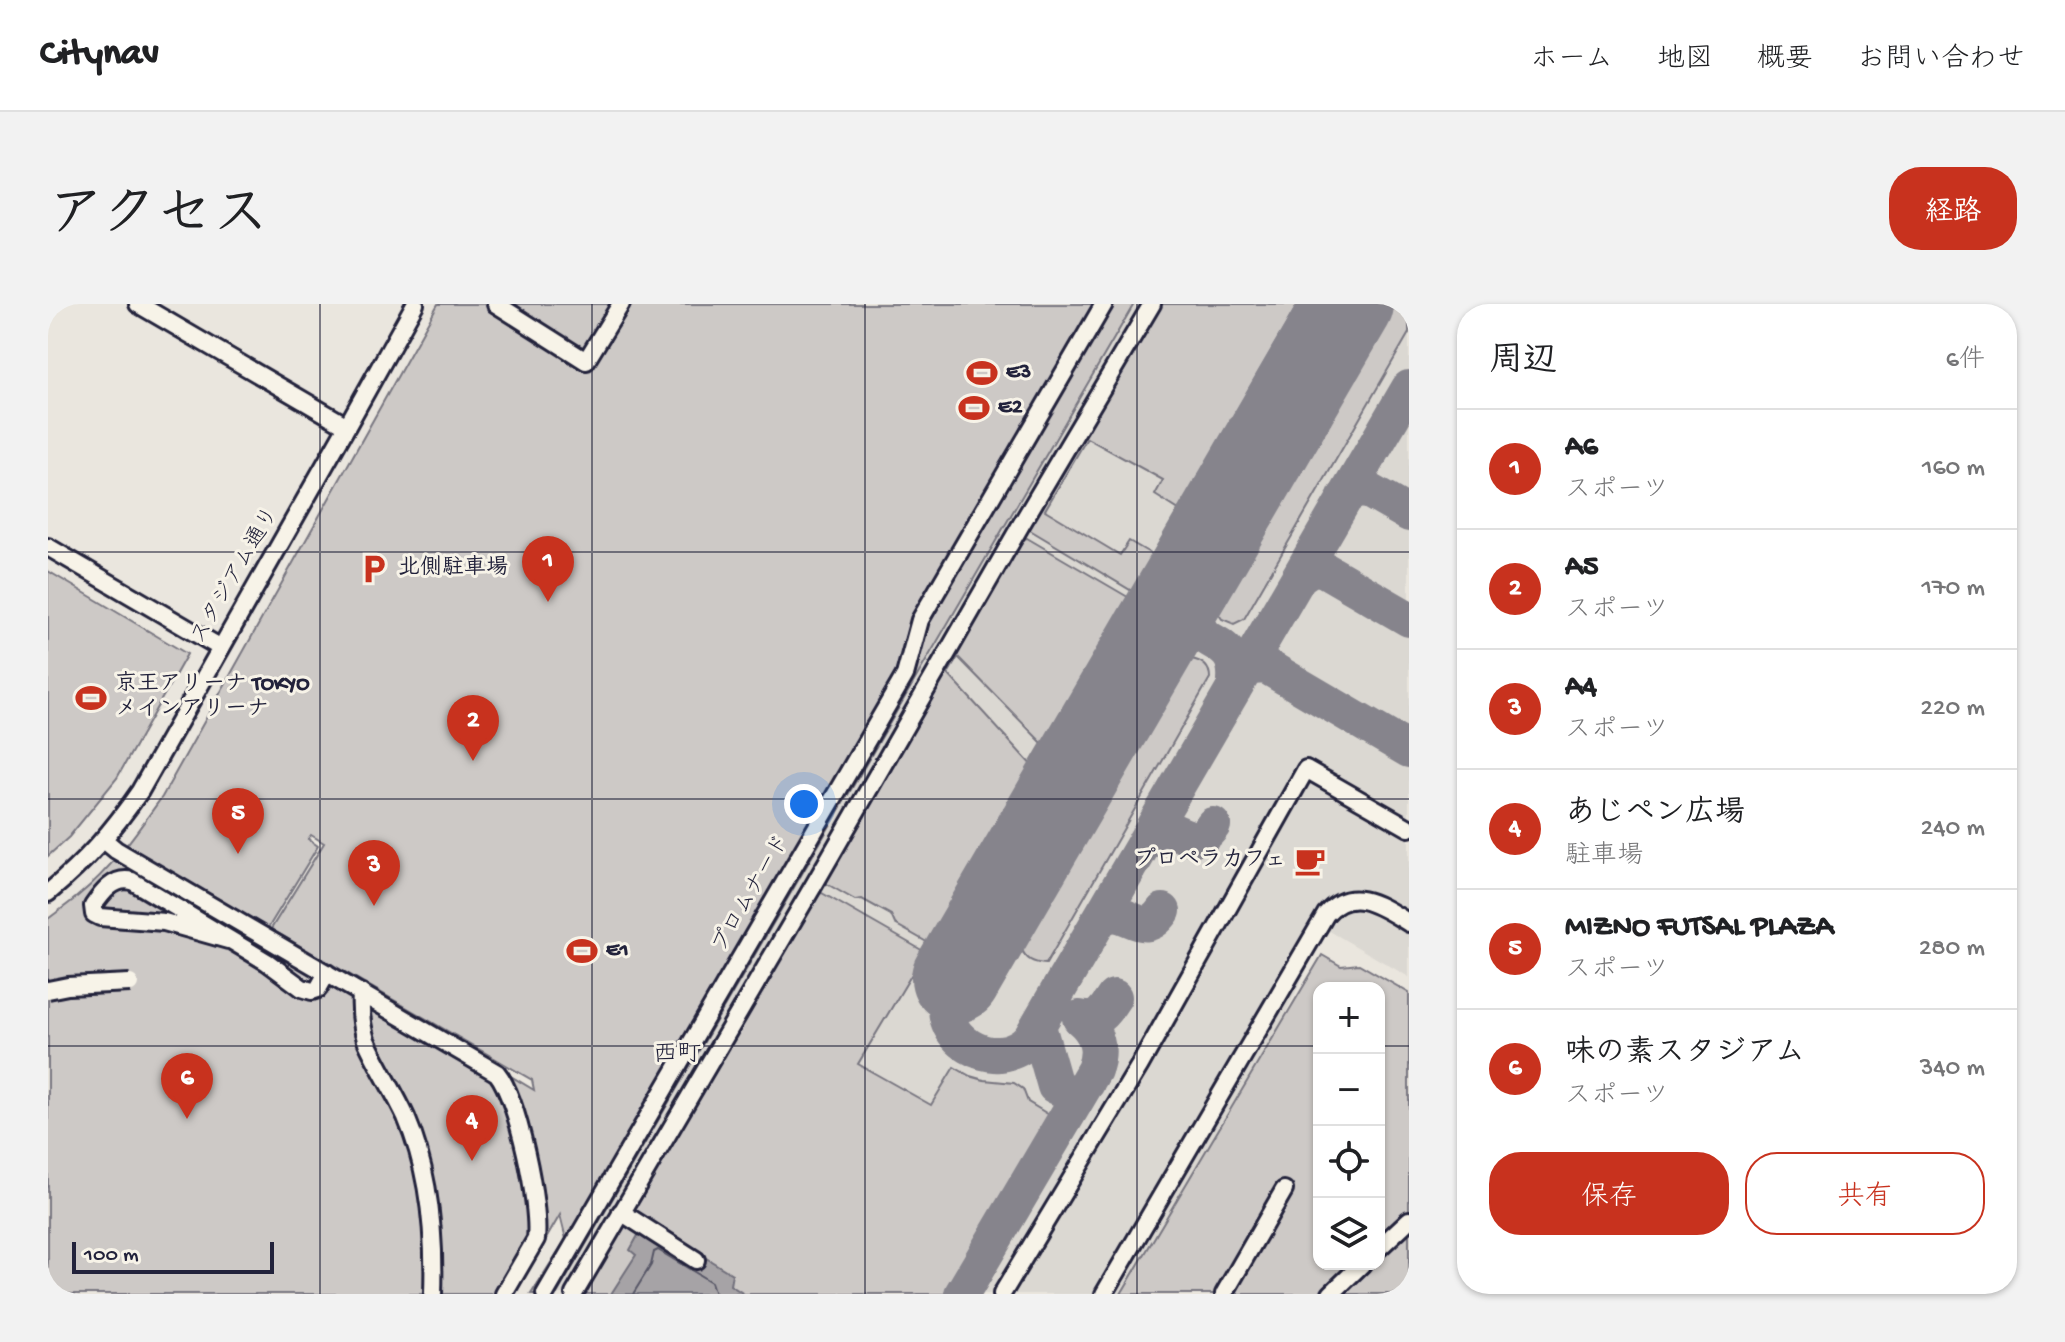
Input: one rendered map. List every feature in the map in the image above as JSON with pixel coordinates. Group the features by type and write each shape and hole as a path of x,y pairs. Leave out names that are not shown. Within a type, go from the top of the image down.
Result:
{"street":[{"path":"138,304 347,426"},
{"name":"スタジアム通り","path":"48,893 104,840 140,791 415,304"},
{"path":"496,304 586,361 621,304"},
{"name":"プロムナード","path":"545,1294 905,675 920,620 1104,304"},
{"path":"574,1294 1152,304"},
{"path":"48,547 221,648"},
{"path":"1002,1294 1140,1065 1306,769 1409,828"},
{"path":"104,840 116,850 485,1065 505,1082 529,1169 537,1229 536,1239 504,1294"},
{"path":"228,940 164,922 100,917 94,914 93,906 117,881 132,881 267,962 302,988 318,989 327,973"},
{"path":"1104,1294 1326,914 1343,901 1362,899 1409,923"},
{"path":"48,991 68,986 130,983"},
{"path":"361,993 362,1028 366,1040 406,1118 425,1175 434,1258 433,1294"},
{"path":"1224,1294 1284,1190"},
{"path":"621,1212 696,1260"},
{"path":"1385,1242 1409,1220"},
{"path":"1331,1294 1356,1270"}],"shaded area":[{"path":"438,304 1134,304 557,1294 531,1294 566,1239 560,1215 514,1294 48,1294 48,919 102,873 162,797","holes":["311,835 324,843 271,929 532,1080 534,1090 267,930 318,846 308,839"]},
{"path":"1135,304 1409,304 1409,977 1326,929 1272,1042 1121,1294 557,1294"},
{"path":"1158,304 1298,304 1179,510 1155,495 1163,480 1087,438 1045,510 1120,555 1129,541 1153,555 1132,591 1030,530 1030,524"},
{"path":"1391,304 1409,304 1409,333 1244,619 1234,624 1222,619 1218,613 1218,601"},
{"path":"1027,538 1133,600 1047,748 958,657 948,674 1035,769 932,945 895,924 891,915 827,884 826,875 1021,540"},
{"name":"京王アリーナ TOKYO メインアリーナ","path":"48,571 187,654 117,778 69,837 48,856"},
{"path":"1191,659 1205,665 1210,678 1046,964 1030,960 1021,948 1185,661"},
{"path":"822,893 925,952 858,1064 931,1105 954,1067 984,1080 1014,1083 1023,1089 1028,1102 1051,1116 947,1294 574,1294 812,894"},
{"path":"1322,955 1341,966 1359,964 1409,993 1409,1294 1121,1294"}],"water":[{"path":"646,1221 732,1274 730,1285 744,1294 611,1294 636,1255 630,1250"}],"taxiway":[{"path":"950,989 946,1006 949,1022 957,1036 969,1046 984,1053 1000,1054 1016,1050 1030,1039 1409,388"},
{"path":"1345,497 1358,490 1369,491 1409,514"},
{"path":"1300,576 1312,568 1323,569 1409,619"},
{"path":"1186,584 1186,615 1192,626 1226,650 1232,659 1234,689"},
{"path":"1148,649 1170,633 1198,631"},
{"path":"1243,673 1251,667 1266,666 1409,750"},
{"path":"1147,838 1165,829 1196,838 1213,825"},
{"path":"1097,923 1106,916 1115,915 1147,923 1163,911"},
{"path":"1080,1018 1096,1017 1114,997"},
{"path":"962,1294 1094,1070 1098,1048 1090,1029 1080,1018"},
{"path":"1038,1026 1055,1086 1070,1093 1087,1083"}],"runway":[{"path":"956,978 1349,304"}],"place":[{"name":"E3","path":"982,373"},
{"name":"E2","path":"974,408"},
{"name":"北側駐車場","path":"374,569"},
{"name":"A6","path":"548,602"},
{"name":"京王アリーナ TOKYO メインアリーナ","path":"91,698"},
{"name":"A5","path":"473,761"},
{"name":"MIZNO FUTSAL PLAZA","path":"238,854"},
{"name":"プロペラカフェ","path":"1310,861"},
{"name":"A4","path":"374,906"},
{"name":"E1","path":"582,951"},
{"name":"味の素スタジアム","path":"187,1119"},
{"name":"あじペン広場","path":"472,1161"}],"district":[{"name":"西町","path":"677,1055"}]}
